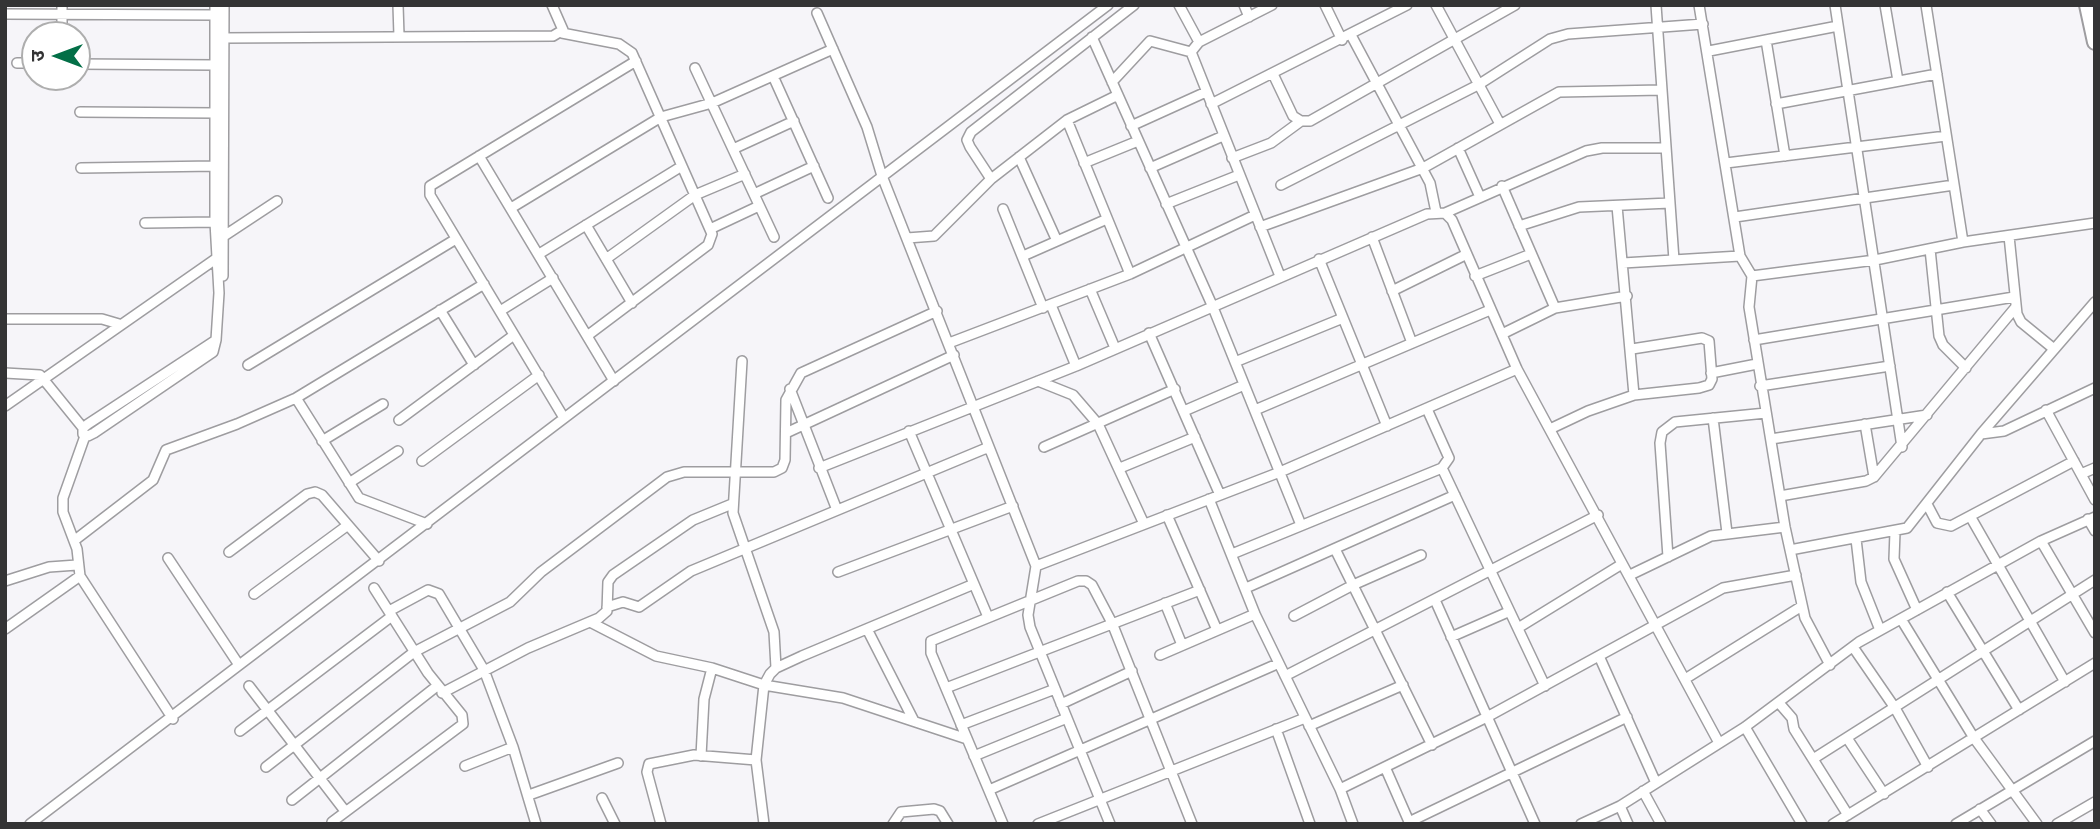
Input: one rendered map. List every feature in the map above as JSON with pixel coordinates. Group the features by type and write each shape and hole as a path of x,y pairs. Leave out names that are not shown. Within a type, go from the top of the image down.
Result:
{"main road":[{"path":"2087,5 2095,42"}],"street":[{"path":"219,293 222,283 224,236 224,5"},
{"path":"398,5 399,36"},
{"path":"552,5 563,25 562,33"},
{"path":"30,824 173,719 239,665 741,287 882,176 1108,5"},
{"path":"991,179 970,148 967,140 971,132 1134,5"},
{"path":"1180,5 1199,42"},
{"path":"1244,5 1249,17"},
{"path":"1191,52 1199,42 1272,5"},
{"path":"1325,5 1342,40"},
{"path":"1211,104 1407,5"},
{"path":"1436,5 1500,124"},
{"path":"1273,74 1293,116 1301,121 1310,121 1515,5"},
{"path":"1656,5 1674,260"},
{"path":"1699,5 1709,51 1740,256 1752,276 1748,296 1760,386 1785,527 1809,628 1830,665"},
{"path":"1835,5 1902,447"},
{"path":"1885,5 1898,81"},
{"path":"1926,5 1963,242"},
{"path":"5,14 62,10 215,10 215,222 219,293 216,340 84,432 63,498 67,526 75,540 80,576 173,719"},
{"path":"817,13 867,127 882,176 1036,566 1028,615 1038,651 1110,824"},
{"path":"1281,185 1478,85 1550,39 1568,34 1703,24"},
{"path":"1709,51 1838,26"},
{"path":"224,38 553,36 562,33 619,44 632,52 712,238 708,245 587,336"},
{"path":"1351,35 1401,123 1434,192 1440,212 1452,220 1517,369 1552,428 1719,743"},
{"path":"1092,37 1212,305 1301,525"},
{"path":"1766,40 1784,156"},
{"path":"1112,82 1150,41 1191,52"},
{"path":"511,208 661,117 712,103 833,49"},
{"path":"1191,52 1280,276"},
{"path":"564,418 430,195 430,186 636,61"},
{"path":"91,64 214,65"},
{"path":"695,68 774,237"},
{"path":"1776,104 1937,74"},
{"path":"774,76 828,198"},
{"path":"1260,227 1423,168 1559,92 1662,90"},
{"path":"1131,126 1206,92"},
{"path":"907,238 934,236 991,179 1067,120 1118,95"},
{"path":"80,112 215,113"},
{"path":"1067,120 1130,274"},
{"path":"733,149 794,121"},
{"path":"1232,158 1271,143 1301,121"},
{"path":"1150,168 1223,136"},
{"path":"1726,163 1947,136"},
{"path":"1084,163 1138,141"},
{"path":"1458,148 1480,197"},
{"path":"820,468 1076,366 1372,237 1480,197 1586,151 1602,148 1666,148"},
{"path":"479,156 614,381"},
{"path":"1020,157 1057,241"},
{"path":"81,168 215,166"},
{"path":"539,254 682,166"},
{"path":"754,194 814,166"},
{"path":"606,259 695,195 745,174"},
{"path":"1166,204 1239,175"},
{"path":"1735,217 1954,185"},
{"path":"1502,186 1555,308"},
{"path":"224,236 277,201"},
{"path":"1519,226 1579,207 1670,203"},
{"path":"710,229 759,206"},
{"path":"1618,206 1634,395"},
{"path":"1003,209 1076,366"},
{"path":"949,343 1130,274 1255,215"},
{"path":"1023,256 1107,219"},
{"path":"145,223 215,222"},
{"path":"1752,276 1875,260 1963,242 2095,223"},
{"path":"586,225 632,303"},
{"path":"2009,236 2015,303 2021,322 2054,349"},
{"path":"1372,237 1412,343"},
{"path":"248,365 456,239"},
{"path":"1930,250 1943,345 1966,368"},
{"path":"1475,276 1531,254"},
{"path":"1392,291 1465,255"},
{"path":"1623,263 1740,256"},
{"path":"5,406 216,258"},
{"path":"1320,259 1387,426"},
{"path":"500,311 554,278"},
{"path":"75,540 153,480 166,450 237,424 296,398 484,284"},
{"path":"1090,289 1115,348"},
{"path":"1502,334 1555,308 1627,296"},
{"path":"1790,550 1907,528 1928,506 1981,434 2095,302"},
{"path":"1754,340 1936,308 2015,303"},
{"path":"1780,496 1866,481 1874,477 1902,447 2015,303"},
{"path":"440,310 474,365"},
{"path":"1255,411 1490,310"},
{"path":"266,767 414,652 517,596 541,572 667,477 684,472 774,472 782,468 785,460 786,400 790,388 807,368 937,311"},
{"path":"1235,362 1343,318"},
{"path":"5,319 102,319 119,324"},
{"path":"1149,334 1220,495"},
{"path":"399,420 514,335"},
{"path":"1552,428 1588,411 1634,395 1709,385 1709,341 1702,338 1632,349"},
{"path":"786,433 954,355"},
{"path":"742,361 732,504 774,632 776,668"},
{"path":"1711,373 1757,364"},
{"path":"1760,386 1890,366"},
{"path":"1036,566 1280,472 1517,369"},
{"path":"5,373 37,374 84,432"},
{"path":"422,461 539,375"},
{"path":"1038,381 1073,395 1098,424 1144,524"},
{"path":"1184,411 1244,385"},
{"path":"790,388 837,510"},
{"path":"1981,434 2004,431 2095,388"},
{"path":"1044,447 1175,389"},
{"path":"296,398 359,498 427,524"},
{"path":"322,441 383,404"},
{"path":"1232,554 1442,468 1449,458 1427,408"},
{"path":"2046,410 2095,500"},
{"path":"1668,557 1660,443 1662,432 1675,422 1766,413"},
{"path":"1771,439 1927,415"},
{"path":"1713,418 1727,533"},
{"path":"1865,424 1874,477"},
{"path":"909,431 988,617"},
{"path":"1120,467 1195,437"},
{"path":"607,607 623,602 639,607 685,574 989,447"},
{"path":"349,483 398,452"},
{"path":"1928,506 1943,526 1970,516 2074,461"},
{"path":"1442,468 1545,686"},
{"path":"2081,474 2095,468"},
{"path":"229,552 310,492 319,492 379,561"},
{"path":"1246,588 1455,495"},
{"path":"1209,499 1255,614 1340,789 1353,824"},
{"path":"292,800 440,690 604,615 607,607 607,582 613,575 693,520 732,504"},
{"path":"838,572 1013,506"},
{"path":"1167,515 1217,630"},
{"path":"1285,676 1598,515"},
{"path":"1970,516 2065,682"},
{"path":"1581,824 1619,806 1745,727 1853,647 1947,592 2041,541 2091,518 2095,531"},
{"path":"254,594 348,525"},
{"path":"1630,575 1711,536 1785,527"},
{"path":"1895,532 1894,559 1917,610"},
{"path":"1856,539 1861,582 1880,631"},
{"path":"2041,541 2095,634"},
{"path":"1335,549 1432,745"},
{"path":"1293,616 1353,585 1421,555"},
{"path":"168,558 239,665"},
{"path":"1518,628 1622,564"},
{"path":"5,581 50,567 77,565"},
{"path":"1340,789 1487,717 1723,588 1796,575"},
{"path":"5,629 80,576"},
{"path":"1003,824 931,653 931,641 1087,580 1112,623 1192,824"},
{"path":"1813,759 2095,580"},
{"path":"751,824 764,822 756,760 764,685 776,668 974,584"},
{"path":"332,821 460,727 462,715 440,690 374,587"},
{"path":"240,731 390,613 433,590 439,594 484,670 513,747 536,824"},
{"path":"946,688 1200,590"},
{"path":"1947,592 2019,710"},
{"path":"1435,600 1535,824"},
{"path":"1165,603 1182,645"},
{"path":"1685,678 1802,606"},
{"path":"1451,638 1508,612"},
{"path":"1160,655 1255,614"},
{"path":"1901,619 1974,738 2037,824"},
{"path":"590,622 656,656 712,668 764,685 843,698 967,739"},
{"path":"867,629 914,721"},
{"path":"1853,647 1895,708 1928,766"},
{"path":"1599,656 1656,783"},
{"path":"1833,824 2095,663"},
{"path":"989,790 1278,664"},
{"path":"701,756 704,699 712,668"},
{"path":"1061,704 1132,671"},
{"path":"1038,824 1099,797 1276,729 1307,722 1403,685"},
{"path":"249,686 345,811"},
{"path":"961,725 1055,689"},
{"path":"1779,703 1792,718 1794,729 1848,815"},
{"path":"1385,767 1410,823 1627,717"},
{"path":"974,755 1067,718"},
{"path":"1745,727 1802,824"},
{"path":"1276,729 1310,824"},
{"path":"1847,738 1884,794"},
{"path":"1956,824 2095,741"},
{"path":"465,766 513,747"},
{"path":"661,824 647,766 701,756 756,760"},
{"path":"529,795 618,762"},
{"path":"1643,791 1661,824"},
{"path":"602,798 615,824"},
{"path":"2057,824 2095,802"},
{"path":"1619,806 1628,824"},
{"path":"1980,809 1991,824"},
{"path":"893,824 901,812 934,810 940,811 948,824"}]}
